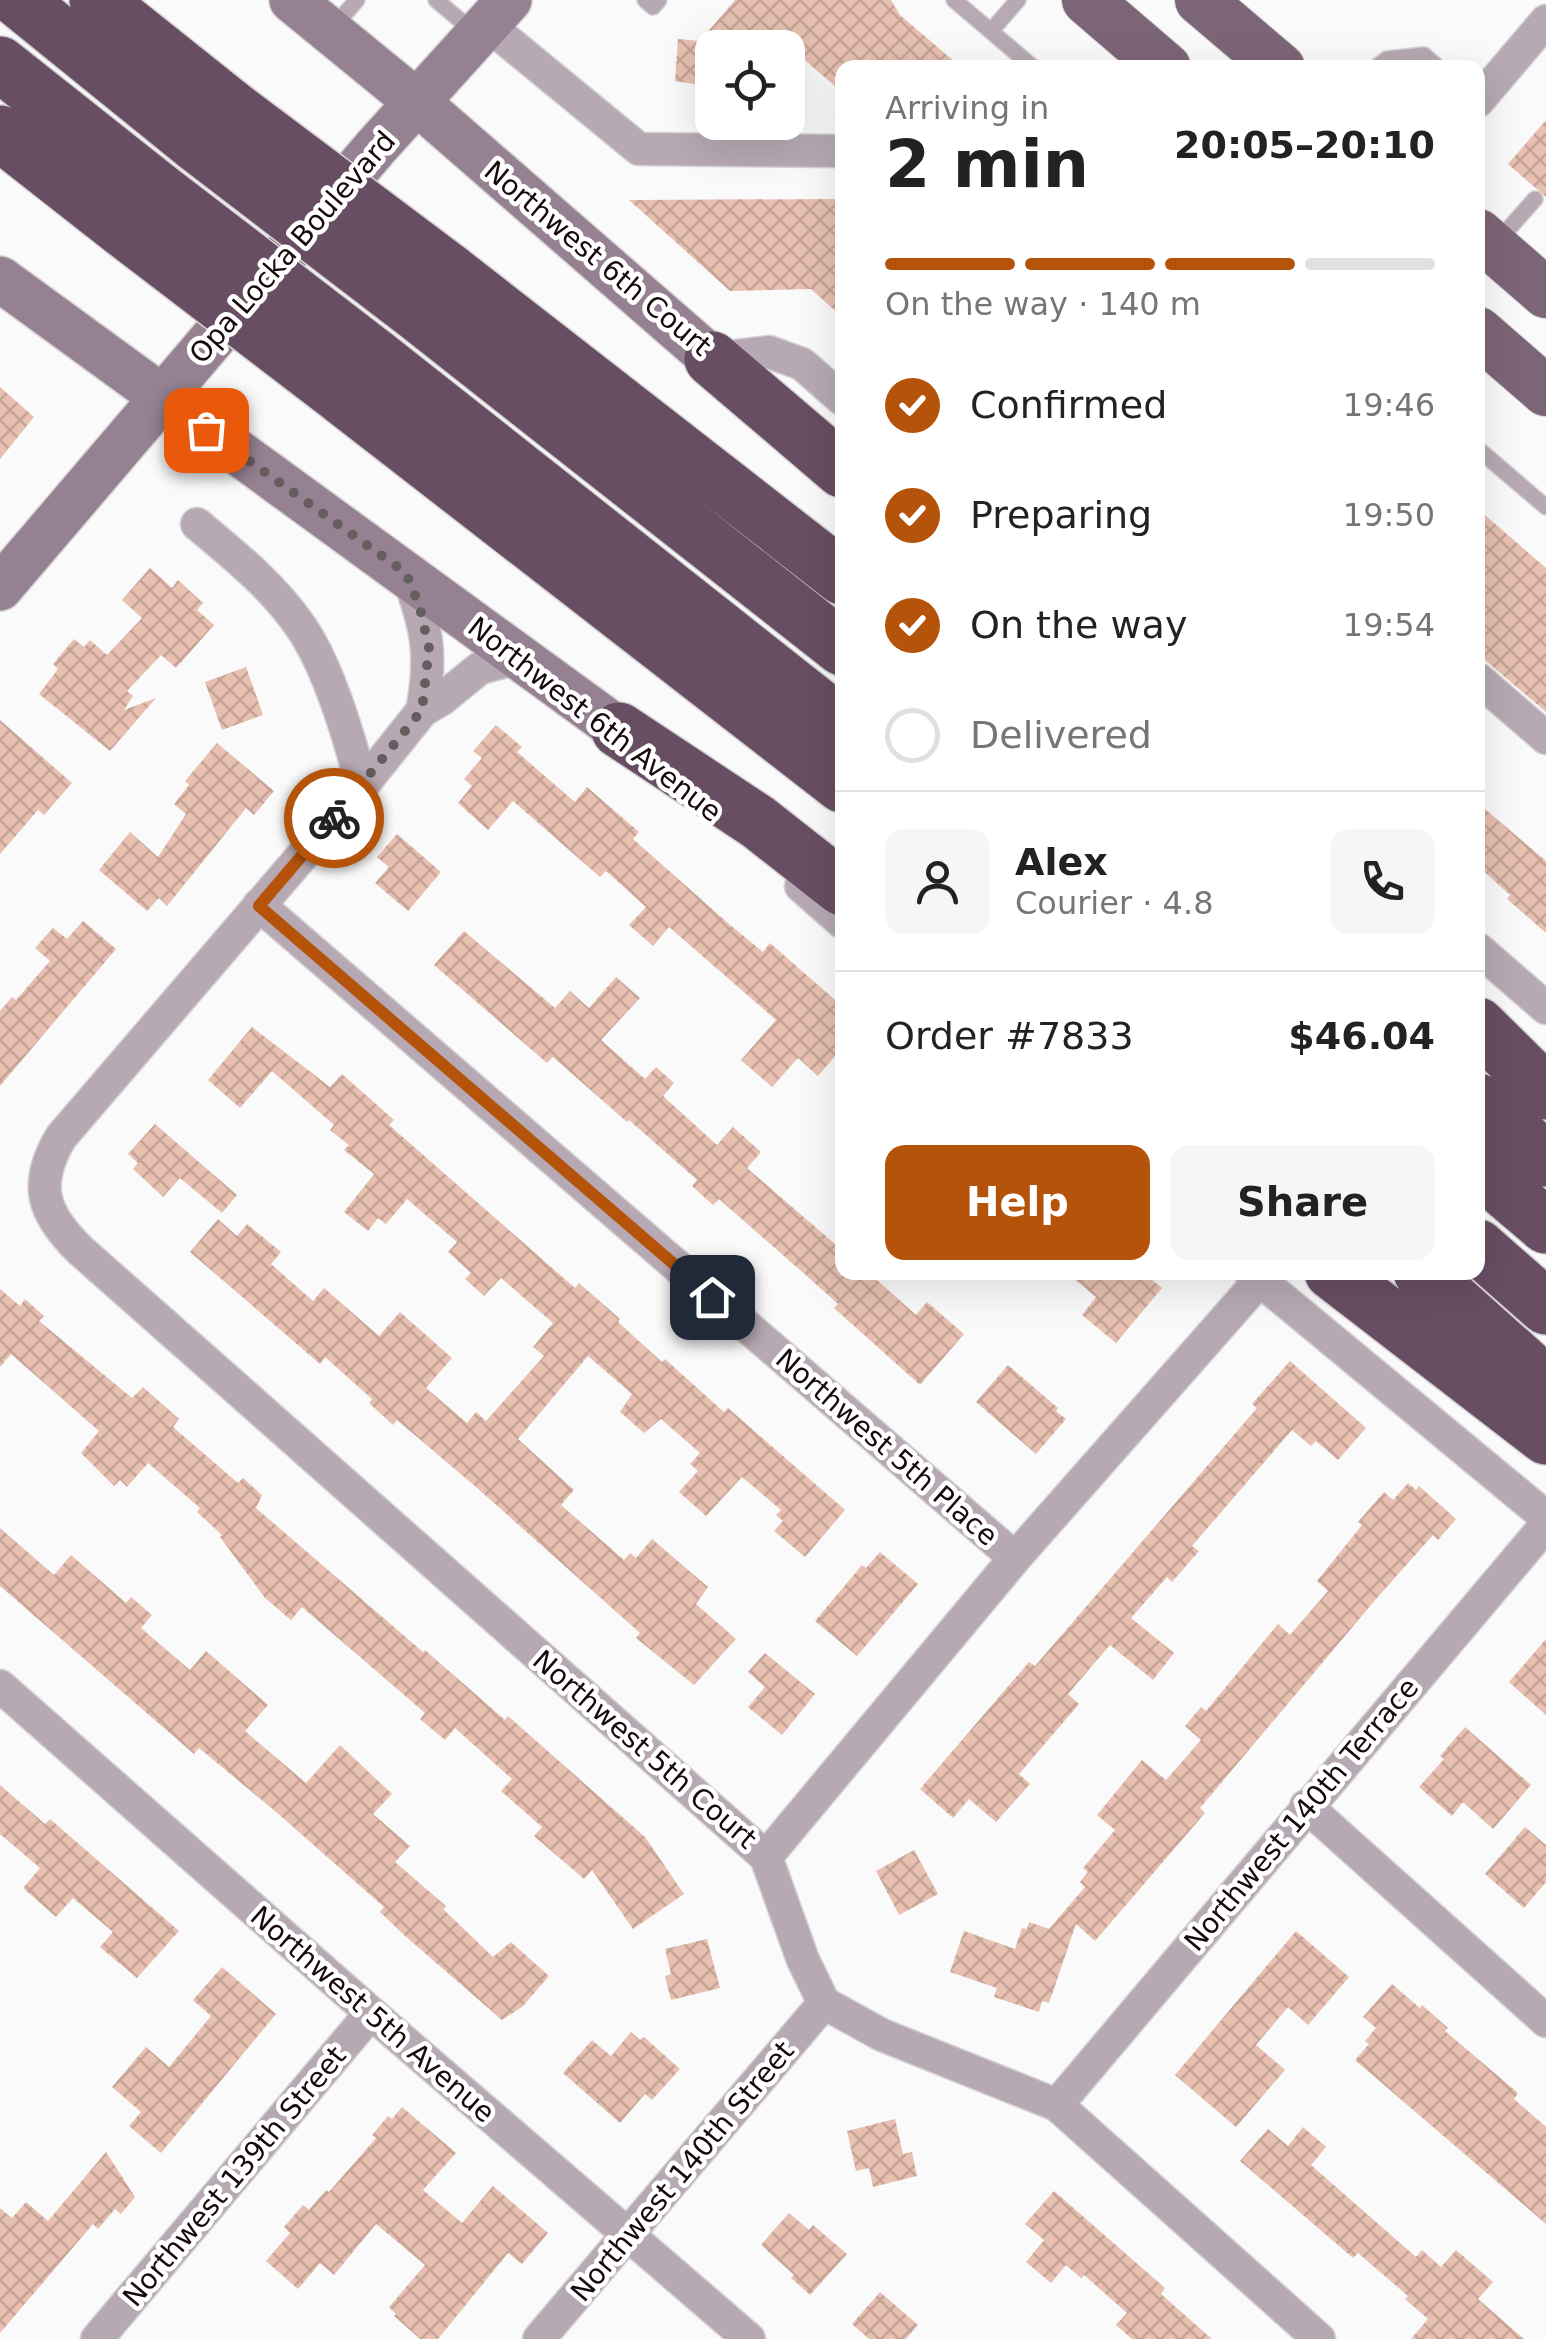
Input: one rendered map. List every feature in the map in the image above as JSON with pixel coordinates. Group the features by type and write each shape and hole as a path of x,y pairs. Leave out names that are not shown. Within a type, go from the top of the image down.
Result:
{"highway":[{"path":"18,0 448,270 835,571"},
{"path":"97,0 214,126 414,312 835,643"},
{"path":"0,64 142,210 358,376 835,720"},
{"path":"0,133 142,210"},
{"path":"712,360 835,464"},
{"path":"358,376 835,779"},
{"path":"619,730 758,822 835,882"},
{"path":"1485,1032 1546,1092"},
{"path":"1485,1107 1546,1159"},
{"path":"1485,1174 1546,1226"},
{"path":"1485,1253 1546,1307"},
{"path":"1342,1280 1546,1437"},
{"path":"1429,1280 1546,1384"}],"main road":[{"name":"Northwest 6th Court","path":"292,0 343,15 418,103 712,360"},
{"path":"1087,0 1157,60"},
{"path":"1200,0 1271,60"},
{"name":"Opa Locka Boulevard","path":"0,588 376,147 492,20"},
{"path":"1485,241 1546,293"},
{"name":"Northwest 6th Avenue","path":"0,279 619,730"},
{"path":"1485,338 1546,390"}],"street":[{"path":"492,20 639,149 835,150"},
{"path":"1485,93 1542,33"},
{"name":"Northwest 6th Court","path":"712,360 768,352 802,364 835,393"},
{"path":"196,524 276,595 304,630 350,741 362,786"},
{"path":"406,573 420,608 429,648 422,710"},
{"path":"259,906 422,710 480,668 522,657"},
{"path":"1485,685 1546,738"},
{"name":"Northwest 6th Avenue","path":"619,730 835,916"},
{"name":"Northwest 5th Court","path":"259,906 61,1136 43,1184 48,1208 80,1250 766,1857 803,1960 824,2003"},
{"name":"Northwest 5th Place","path":"259,906 1015,1558"},
{"path":"1485,955 1546,1008"},
{"path":"766,1857 1252,1280"},
{"path":"1260,1280 1546,1521"},
{"name":"Northwest 140th Terrace","path":"1057,2105 1546,1521"},
{"name":"Northwest 5th Avenue","path":"0,1686 749,2339"},
{"path":"1306,1806 1546,2020"},
{"path":"824,2003 882,2035 1057,2105 1320,2339"},
{"name":"Northwest 140th Street","path":"539,2339 824,2003"},
{"name":"Northwest 139th Street","path":"97,2339 371,2013"}],"lane":[{"path":"436,0 492,20"},
{"path":"645,0 654,7 659,0"},
{"path":"954,0 1025,60"},
{"path":"991,31 1018,0"},
{"path":"1386,60 1424,55 1430,60"},
{"path":"1485,241 1535,199"},
{"path":"1485,454 1546,507"}],"building":[{"path":"735,0 891,0 900,15 953,60 835,60 835,86 805,60 805,30 709,30"},
{"path":"678,39 695,41 695,84 675,81"},
{"path":"1546,120 1546,197 1508,164"},
{"path":"835,199 835,311 811,289 730,291 629,200"},
{"path":"0,387 34,417 0,459"},
{"path":"1485,515 1546,568 1546,712 1485,660"},
{"path":"150,568 172,588 178,580 203,603 197,610 214,625 176,668 161,655 127,691 133,696 124,710 156,698 110,751 39,694 58,669 53,664 74,639 84,647 90,640 107,655 142,618 122,600"},
{"path":"246,667 263,715 222,730 205,682"},
{"path":"0,720 72,783 44,815 38,810 0,854"},
{"path":"496,725 522,747 517,752 575,802 587,787 639,832 633,839 729,924 763,952 770,943 835,1000 835,1056 818,1076 798,1058 772,1087 741,1060 776,1020 669,927 653,946 629,925 646,907 606,871 600,877 513,801 488,830 458,803 472,786 464,779 482,758 473,751"},
{"path":"217,743 274,791 254,815 246,808 167,906 159,898 147,911 99,870 130,832 158,857 186,814 174,804 189,785 185,781"},
{"path":"1485,809 1546,861 1546,933 1507,899 1510,895 1485,872"},
{"path":"397,834 441,872 408,911 375,883 389,867 377,857"},
{"path":"83,921 116,949 0,1086 0,1011 12,997 16,1000 50,961 35,948 53,928 67,939"},
{"path":"464,931 555,1008 570,991 589,1008 616,977 640,998 601,1040 645,1079 656,1067 674,1083 663,1096 717,1145 733,1127 761,1152 747,1168 835,1244 835,1280 877,1280 916,1315 927,1302 964,1334 920,1385 834,1308 838,1304 719,1199 713,1205 692,1186 697,1180 629,1120 553,1057 547,1063 434,965"},
{"path":"252,1027 330,1087 342,1074 394,1120 389,1125 575,1288 579,1283 662,1362 665,1359 724,1412 728,1408 845,1510 805,1557 774,1531 783,1521 776,1515 781,1510 742,1477 706,1516 679,1492 698,1471 690,1464 700,1453 661,1419 644,1433 620,1412 632,1394 588,1356 518,1439 574,1490 561,1505 624,1560 630,1553 636,1558 652,1539 708,1587 696,1604 736,1639 694,1685 636,1638 640,1633 476,1487 397,1420 393,1425 369,1403 372,1399 325,1357 320,1364 190,1252 218,1219 237,1236 247,1224 281,1252 271,1264 313,1301 324,1288 379,1336 400,1312 452,1358 426,1388 467,1423 476,1412 486,1421 544,1356 533,1347 553,1323 501,1278 484,1296 465,1279 471,1273 448,1252 457,1242 407,1199 386,1224 378,1218 368,1231 344,1212 374,1174 344,1150 349,1145 330,1130 334,1125 272,1071 240,1108 208,1080"},
{"path":"155,1124 237,1195 222,1213 180,1178 163,1197 133,1169 138,1163 128,1154"},
{"path":"1076,1280 1152,1280 1162,1288 1116,1343 1082,1315 1096,1297"},
{"path":"0,1289 20,1306 25,1299 44,1316 39,1321 132,1398 143,1387 179,1419 173,1427 238,1483 243,1478 262,1495 256,1508 505,1720 508,1716 645,1837 684,1894 633,1929 592,1870 584,1879 534,1836 542,1827 501,1791 512,1779 455,1728 445,1740 420,1719 425,1713 302,1607 291,1620 265,1598 222,1535 197,1512 200,1508 148,1463 127,1487 120,1480 114,1486 81,1453 99,1431 11,1354 0,1367"},
{"path":"1290,1361 1366,1428 1338,1460 1316,1441 1311,1446 1292,1430 1192,1546 1199,1551 1172,1582 1167,1577 1131,1618 1174,1653 1153,1680 1110,1645 1068,1694 1079,1704 1019,1774 1030,1784 996,1822 969,1799 953,1818 920,1789 1029,1662 1035,1666 1257,1408 1252,1404"},
{"path":"1008,1365 1066,1419 1036,1454 976,1402"},
{"path":"1408,1483 1416,1490 1419,1486 1456,1519 1438,1540 1433,1535 1376,1599 1200,1808 1205,1813 1095,1941 1076,1924 1049,2003 1042,2001 1039,2012 994,1997 997,1988 950,1972 964,1931 1015,1949 1022,1928 1027,1929 1029,1922 1049,1929 1085,1887 1080,1882 1088,1872 1083,1868 1115,1830 1097,1815 1142,1760 1166,1780 1201,1740 1185,1726 1201,1707 1206,1711 1278,1624 1290,1635 1328,1591 1317,1581 1362,1525 1358,1522 1384,1492 1393,1500"},
{"path":"0,1528 54,1575 71,1555 126,1603 131,1597 152,1615 141,1628 190,1670 206,1651 268,1705 245,1731 306,1783 340,1745 392,1794 373,1814 410,1846 395,1862 446,1906 443,1909 493,1957 511,1942 549,1976 522,2007 502,2020 404,1935 380,1912 384,1907 275,1811 199,1748 194,1754 0,1586"},
{"path":"880,1552 918,1584 857,1656 815,1621 862,1565 866,1568"},
{"path":"1546,1639 1546,1715 1509,1682"},
{"path":"765,1653 815,1694 782,1735 748,1707 765,1687 748,1672"},
{"path":"1465,1727 1531,1785 1493,1829 1463,1802 1452,1816 1419,1787"},
{"path":"0,1785 45,1824 50,1819 179,1931 137,1978 100,1947 113,1932 73,1898 56,1917 23,1888 40,1868 0,1834"},
{"path":"1525,1827 1546,1845 1546,1882 1524,1908 1485,1874"},
{"path":"914,1850 938,1894 899,1915 876,1871"},
{"path":"1296,1931 1349,1977 1308,2025 1288,2007 1256,2045 1285,2070 1236,2127 1175,2075"},
{"path":"707,1939 720,1988 671,2000 665,1976 671,1974 665,1949"},
{"path":"222,1967 276,2014 161,2153 129,2126 141,2112 112,2087 146,2047 169,2067 211,2016 193,2000"},
{"path":"1392,1984 1420,2008 1422,2005 1448,2028 1445,2031 1518,2093 1514,2099 1546,2127 1546,2224 1355,2060 1376,2028 1363,2017"},
{"path":"631,2032 640,2040 644,2037 680,2069 652,2100 645,2094 620,2123 563,2073 592,2040 611,2056"},
{"path":"402,2107 456,2153 423,2190 462,2223 493,2186 548,2233 522,2264 508,2253 438,2339 420,2339 389,2307 425,2265 376,2224 334,2275 320,2263 298,2289 266,2261 290,2233 284,2227 303,2205 309,2210 326,2190 329,2192 376,2138 372,2135 388,2116 392,2119"},
{"path":"895,2119 903,2154 912,2152 917,2176 873,2187 869,2168 856,2171 847,2131"},
{"path":"1303,2127 1326,2147 1311,2165 1416,2257 1422,2250 1441,2267 1456,2250 1493,2282 1478,2299 1524,2339 1411,2339 1428,2319 1405,2299 1408,2296 1358,2253 1353,2258 1240,2161 1268,2129 1288,2146"},
{"path":"106,2152 135,2197 121,2214 115,2209 98,2229 93,2224 0,2333 0,2208 12,2218 26,2202 48,2221"},
{"path":"1054,2191 1165,2288 1161,2294 1212,2339 1132,2339 1116,2325 1127,2313 1084,2275 1081,2278 1066,2265 1051,2283 1026,2262 1044,2240 1025,2224"},
{"path":"789,2213 809,2230 813,2225 847,2254 810,2295 761,2245"},
{"path":"880,2292 918,2325 906,2339 869,2339 852,2324"}],"way so far":[{"path":"206,430 406,573 420,608 429,648 422,710 334,818"}],"route":[{"path":"334,818 259,906 712,1297"}]}
